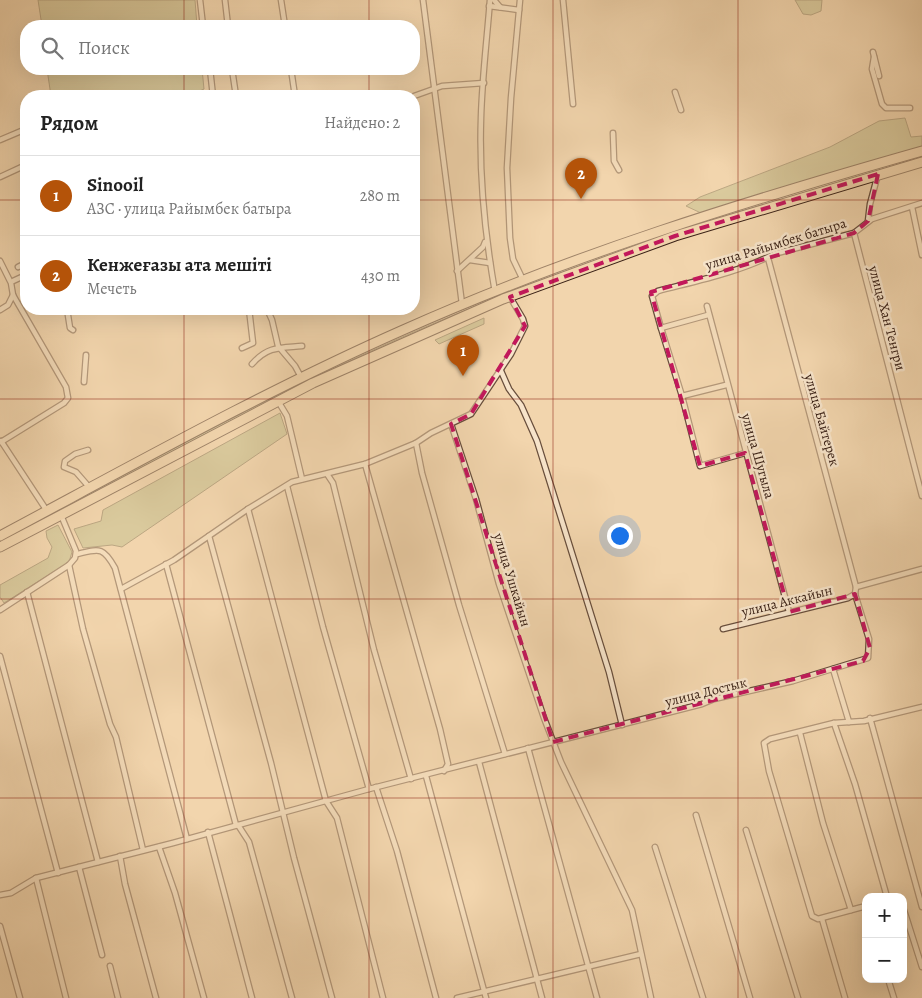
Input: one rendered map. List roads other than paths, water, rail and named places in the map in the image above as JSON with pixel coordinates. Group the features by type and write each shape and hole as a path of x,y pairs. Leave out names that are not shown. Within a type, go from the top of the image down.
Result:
{"highway":[{"path":"0,547 278,401 502,295 523,280 674,225 802,185 922,152"},
{"path":"0,536 301,377 462,305 502,295 675,236 922,162"}],"street":[{"path":"200,0 202,20"},
{"path":"225,0 227,20"},
{"path":"281,0 284,20"},
{"path":"424,0 462,305"},
{"path":"120,589 166,564 248,509 287,486 302,479 365,464 416,443 431,433 471,414 500,371 525,326 502,295 490,263 486,239 481,146 490,0"},
{"path":"494,0 501,7"},
{"path":"520,0 508,128 508,206 513,259 523,280"},
{"path":"563,0 573,104"},
{"path":"489,6 519,10"},
{"path":"880,76 874,55 872,68 882,104 886,108 910,108"},
{"path":"211,75 213,90"},
{"path":"233,75 235,90"},
{"path":"292,75 294,90"},
{"path":"420,94 442,86 484,83"},
{"path":"675,92 681,110"},
{"path":"0,140 20,132"},
{"path":"613,133 614,161 619,170"},
{"path":"0,178 20,168"},
{"path":"868,222 870,204 878,174"},
{"name":"улица Райымбек батыра","path":"661,328 652,296 662,290 768,258 774,254 854,233 879,216 912,208 922,203"},
{"path":"912,208 922,255"},
{"name":"улица Хан Тенгри","path":"854,233 922,496"},
{"path":"458,271 484,247 486,239"},
{"name":"улица Байтерек","path":"768,258 856,587"},
{"path":"469,260 475,259 490,263"},
{"path":"0,261 11,283 13,295 20,307"},
{"path":"13,281 20,278"},
{"path":"0,310 8,305 13,295"},
{"name":"улица Шугыла","path":"706,306 788,612"},
{"path":"25,315 66,387 68,398 64,403 1,441 47,511"},
{"path":"68,315 70,328 73,330"},
{"path":"242,348 253,343 250,315"},
{"path":"270,315 278,346 295,366 301,377"},
{"path":"708,315 661,328 682,396 700,466 745,454"},
{"path":"252,364 259,356 278,346 302,346"},
{"path":"84,382 86,355"},
{"path":"500,371 509,390 521,405 537,441 609,672 622,725"},
{"path":"682,396 726,385"},
{"path":"278,401 287,416 302,479"},
{"name":"улица Ушкайын","path":"451,424 476,499 499,584 553,742 632,910 651,998"},
{"path":"416,443 422,473 459,605 504,754"},
{"path":"0,453 6,450"},
{"path":"88,450 75,454 65,461 64,467 76,472 90,488"},
{"path":"365,464 440,729 448,764 444,771"},
{"path":"327,474 332,483 374,650 411,779"},
{"path":"287,486 323,628 369,789"},
{"path":"248,509 326,801 337,818 384,998"},
{"path":"61,515 76,554"},
{"path":"209,536 332,998"},
{"path":"0,610 69,565 76,554 96,550 107,554 115,568 187,839"},
{"path":"166,564 237,825 249,842 292,998"},
{"path":"69,565 82,629 116,737 143,850"},
{"path":"855,594 856,587 922,569"},
{"path":"27,592 98,862"},
{"name":"улица Достык","path":"0,896 11,893 36,878 376,787 426,776 504,754 702,704 714,698 752,692 863,661 870,655 870,648 855,594"},
{"name":"улица Аккайын","path":"723,629 848,598 855,594"},
{"path":"0,656 58,873"},
{"path":"833,669 849,722"},
{"path":"862,907 818,920 812,916 764,749 764,743 770,739 834,723 864,721 870,718 922,707"},
{"path":"870,718 922,904"},
{"path":"834,723 855,784 886,893"},
{"path":"800,733 822,817 851,910"},
{"path":"528,748 596,998"},
{"path":"479,762 542,998"},
{"path":"426,776 486,998"},
{"path":"376,787 397,851 436,998"},
{"path":"696,815 750,998"},
{"path":"746,830 798,998"},
{"path":"208,832 252,998"},
{"path":"159,846 175,893 204,998"},
{"path":"655,847 702,998"},
{"path":"120,856 125,884 156,998"},
{"path":"79,867 102,955"},
{"path":"36,878 66,998"},
{"path":"822,919 845,998"},
{"path":"907,920 922,967"},
{"path":"0,926 20,998"},
{"path":"457,998 640,954"},
{"path":"110,966 118,998"},
{"path":"889,983 894,998"}],"place":[{"name":"Кенжеғазы ата мешіті","path":"581,199"},
{"name":"Sinooil","path":"463,376"}]}
